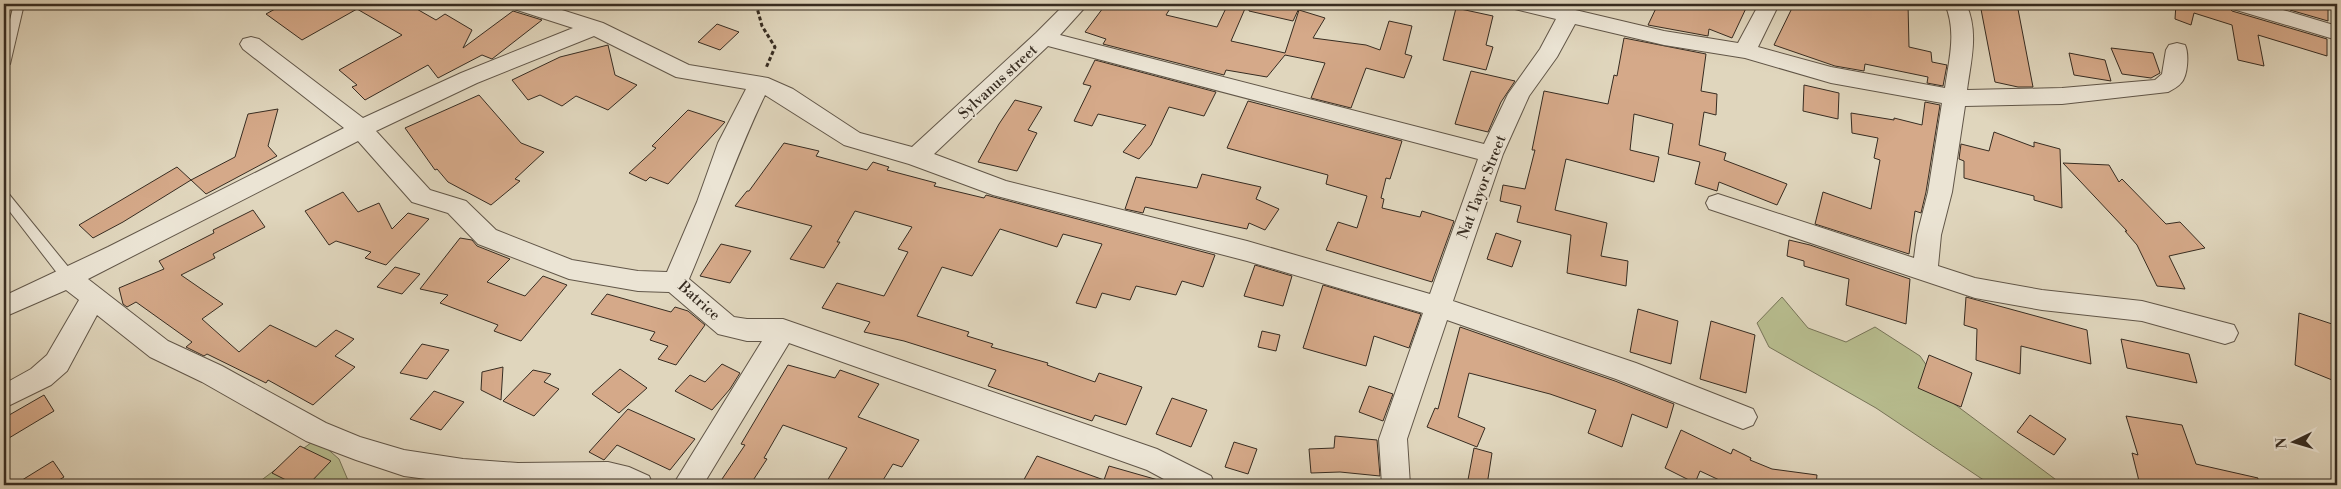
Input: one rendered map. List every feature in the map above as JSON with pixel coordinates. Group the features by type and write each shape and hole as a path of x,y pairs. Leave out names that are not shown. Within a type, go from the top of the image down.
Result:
{"street":[{"path":"521,4 595,28 684,72 760,83 785,95 852,139 916,157 1002,189 1246,251 1439,307 1626,371 1743,417"},
{"name":"Sylvanus street","path":"916,157 1044,38 1077,4"},
{"path":"1522,4 1664,38 1745,51 1832,75 1955,98 2062,96 2160,87 2173,78 2177,50"},
{"path":"1745,51 1768,4"},
{"path":"1925,272 1929,235 1940,192 1964,36 1961,16 1956,4"},
{"path":"2240,4 2337,33"},
{"name":"Nat Tayor Street","path":"1396,485 1392,439 1491,154 1520,94 1549,52 1568,16"},
{"path":"4,307 69,278 361,129 482,72 595,28"},
{"path":"1044,38 1491,154"},
{"path":"250,44 361,129 420,196 457,207 487,238 561,266 588,274 638,281 675,282"},
{"name":"Batrice","path":"760,83 730,143 710,202 675,282 727,326 747,330 783,330 1157,461 1201,485"},
{"path":"1718,203 1975,288 2042,300 2142,311 2225,333"},
{"path":"69,278 158,349 212,374 316,432 356,448 404,463 464,472 518,476 608,475 629,480 639,485"},
{"path":"4,398 41,377 57,363 93,298"},
{"path":"687,485 783,330"}],"lane":[{"path":"4,64 19,4"},
{"path":"4,196 69,278"}],"path":[{"path":"756,4 762,26 775,47 760,83"}],"green space":[{"path":"1782,297 1808,328 1846,342 1875,327 1920,356 1953,403 2063,485 1991,485 1876,408 1769,347 1757,323"},
{"path":"316,439 339,459 350,485 255,485"}],"building":[{"path":"284,4 408,4 436,20 445,14 472,30 463,48 513,11 542,20 492,59 482,55 438,78 428,65 365,100 352,87 357,85 339,70 402,35 357,9 302,40 266,14"},
{"path":"1106,4 1173,4 1166,15 1217,27 1228,4 1247,4 1231,41 1285,53 1299,10 1325,18 1313,38 1366,45 1380,50 1389,21 1412,26 1405,54 1412,56 1404,78 1366,68 1351,108 1311,98 1325,63 1285,55 1267,77 1226,70 1224,75 1103,44 1106,39 1085,32"},
{"path":"1249,4 1301,4 1293,21 1249,11"},
{"path":"1658,4 1748,4 1732,38 1709,29 1708,36 1648,25"},
{"path":"1794,4 1908,4 1909,47 1931,52 1932,62 1947,65 1943,86 1927,83 1928,77 1865,64 1864,71 1835,66 1774,45"},
{"path":"1980,4 2017,4 2033,87 2018,87 1995,82"},
{"path":"2176,4 2221,4 2228,6 2232,11 2327,39 2327,56 2258,35 2264,66 2238,60 2232,25 2194,13 2191,25 2175,19"},
{"path":"2291,4 2328,4 2328,21 2290,10"},
{"path":"1456,8 1493,16 1486,45 1493,47 1486,70 1443,60"},
{"path":"717,24 739,32 720,50 698,42"},
{"path":"1624,38 1706,54 1701,91 1717,94 1716,115 1704,112 1699,145 1726,153 1724,160 1787,184 1777,205 1719,182 1717,191 1695,184 1700,162 1668,154 1673,124 1634,114 1630,150 1659,157 1654,182 1566,159 1555,210 1607,223 1601,256 1628,261 1626,286 1567,273 1571,235 1517,222 1521,206 1500,201 1503,185 1525,189 1535,150 1532,150 1544,91 1608,104 1614,75 1617,76"},
{"path":"608,45 615,75 637,85 608,110 576,96 562,106 540,95 528,100 512,80 560,57"},
{"path":"2111,48 2153,53 2160,73 2151,78 2122,74"},
{"path":"2069,53 2105,60 2111,81 2074,75"},
{"path":"1095,60 1216,92 1204,116 1169,107 1151,145 1139,159 1123,152 1146,125 1098,114 1092,126 1074,121 1091,86 1083,84"},
{"path":"1471,71 1515,81 1501,102 1488,132 1455,124"},
{"path":"1804,85 1839,93 1838,119 1803,111"},
{"path":"479,95 521,143 544,152 515,179 520,181 491,205 448,182 437,169 435,170 405,128"},
{"path":"1015,100 1042,107 1028,130 1037,133 1017,171 978,162 999,124"},
{"path":"1248,101 1402,141 1390,179 1386,178 1381,198 1384,199 1382,208 1420,217 1422,211 1454,221 1432,282 1326,250 1338,222 1357,228 1367,196 1326,184 1328,175 1227,148"},
{"path":"1925,102 1940,105 1926,192 1921,213 1915,211 1909,254 1815,224 1823,192 1871,209 1880,160 1874,158 1878,138 1852,133 1851,113 1894,120 1894,118 1922,125"},
{"path":"278,109 268,146 277,156 206,194 191,180 235,157 248,114"},
{"path":"688,110 725,122 668,184 650,177 646,181 629,173 656,148 652,146"},
{"path":"1994,132 2034,147 2034,142 2060,149 2062,208 2034,200 2034,196 1964,178 1964,161 1959,159 1961,144 1989,151"},
{"path":"784,143 819,151 816,156 867,170 873,162 889,167 887,170 936,183 934,186 984,198 986,195 1215,255 1203,287 1182,281 1176,295 1136,286 1130,300 1102,293 1096,308 1076,303 1102,244 1063,234 1057,247 1000,229 972,276 942,267 917,316 969,332 967,336 993,344 991,347 1048,363 1047,365 1095,382 1099,373 1142,387 1126,425 1095,415 1092,421 988,386 996,370 904,341 864,332 870,322 822,308 837,283 884,296 908,252 898,249 912,227 855,211 837,242 840,242 824,268 790,259 812,226 735,206 749,191"},
{"path":"2063,163 2109,165 2119,182 2122,179 2166,224 2180,222 2205,248 2169,256 2185,289 2157,286 2137,245 2125,231 2127,231"},
{"path":"177,167 191,180 123,222 93,238 79,225"},
{"path":"1202,174 1261,187 1256,199 1279,209 1265,230 1249,223 1247,229 1145,207 1143,213 1125,209 1136,177 1197,188"},
{"path":"343,192 358,212 379,203 392,229 408,213 429,219 386,265 365,258 371,252 336,241 329,245 305,211"},
{"path":"253,210 265,227 213,254 215,258 181,275 223,304 202,319 239,352 270,325 316,347 336,330 354,339 335,356 355,367 313,405 268,380 266,383 207,354 204,356 186,347 192,342 136,302 127,307 123,304 119,288 164,269 159,261 214,233 213,230"},
{"path":"1496,233 1521,241 1512,267 1487,259"},
{"path":"460,238 472,240 477,246 510,259 487,282 525,296 543,276 567,285 521,341 494,331 498,325 440,303 448,295 420,289"},
{"path":"1789,240 1810,245 1910,279 1906,324 1846,305 1849,279 1804,266 1804,261 1787,256"},
{"path":"721,244 751,251 730,283 700,276"},
{"path":"1255,265 1292,276 1283,306 1244,296"},
{"path":"395,267 420,274 402,294 377,287"},
{"path":"1323,285 1421,314 1409,348 1374,336 1366,366 1303,348"},
{"path":"607,294 671,312 675,307 688,311 705,325 676,365 658,359 668,346 650,340 655,332 591,314"},
{"path":"1966,297 2087,330 2091,364 2021,346 2020,374 1976,360 1977,329 1964,325"},
{"path":"1638,309 1678,321 1671,364 1630,352"},
{"path":"2299,313 2332,324 2332,354 2337,356 2337,382 2295,365"},
{"path":"1711,321 1755,335 1746,393 1700,379"},
{"path":"1460,327 1615,381 1674,404 1667,428 1632,414 1622,447 1588,433 1596,410 1550,394 1469,373 1458,417 1485,428 1477,447 1427,427 1435,408 1438,409"},
{"path":"1262,331 1280,335 1276,351 1258,347"},
{"path":"2121,339 2189,354 2197,383 2127,368"},
{"path":"422,344 449,350 427,379 400,373"},
{"path":"1929,355 1972,373 1961,407 1918,388"},
{"path":"722,364 740,373 730,389 712,410 675,391 690,375 705,382"},
{"path":"788,365 835,378 840,370 879,384 858,417 919,440 902,467 893,464 880,485 838,485 827,481 847,448 783,425 764,458 767,459 750,485 718,485 745,445 741,444"},
{"path":"503,367 501,400 481,390 482,372"},
{"path":"620,369 647,388 619,413 592,394"},
{"path":"533,370 551,374 544,382 559,389 534,416 503,401"},
{"path":"1369,386 1393,394 1383,421 1359,412"},
{"path":"434,391 464,402 441,430 410,419"},
{"path":"44,395 54,411 4,441 4,418"},
{"path":"1172,398 1207,410 1191,447 1156,434"},
{"path":"628,409 695,439 670,470 617,445 604,460 589,452"},
{"path":"2030,415 2066,439 2054,455 2017,432"},
{"path":"2126,416 2182,425 2196,464 2258,478 2257,485 2140,485 2132,453 2138,455"},
{"path":"1681,430 1731,454 1733,449 1751,458 1750,460 1772,469 1817,475 1816,485 1730,485 1700,471 1695,483 1665,468"},
{"path":"1335,436 1377,440 1380,476 1340,472 1311,473 1309,449 1334,448"},
{"path":"1234,442 1257,449 1248,474 1225,467"},
{"path":"300,446 331,461 308,485 296,485 272,473"},
{"path":"1474,448 1492,453 1487,485 1467,485"},
{"path":"1037,456 1104,480 1109,466 1158,480 1158,485 1021,485"},
{"path":"53,461 64,477 51,485 14,485"}]}
